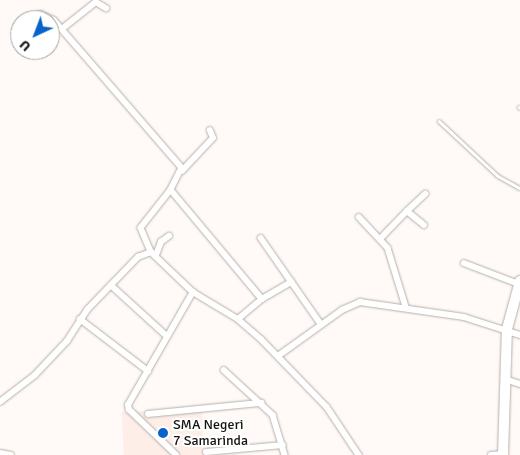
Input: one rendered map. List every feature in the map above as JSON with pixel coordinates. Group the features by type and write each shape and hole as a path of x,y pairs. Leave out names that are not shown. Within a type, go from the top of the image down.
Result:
{"highway":[{"path":"503,455 507,330 519,282"}],"street":[{"path":"106,8 96,2 62,29 179,164 182,171"},
{"path":"210,131 213,138 182,171 171,190 141,228 153,253 193,292 238,319 278,356 328,407 359,455"},
{"path":"171,190 262,299"},
{"path":"380,239 425,194"},
{"path":"407,211 424,225"},
{"path":"359,217 388,248 397,272 406,307"},
{"path":"153,253 161,242 169,236"},
{"path":"261,238 321,324"},
{"path":"1,401 11,395 59,350 80,319 143,253 153,253"},
{"path":"464,264 519,282"},
{"path":"238,319 262,299 291,282"},
{"path":"111,285 167,336"},
{"path":"176,455 128,408 193,292"},
{"path":"278,356 321,324 360,302 406,307 464,317 520,335"},
{"path":"80,319 148,371"},
{"path":"224,370 273,415 286,455"},
{"path":"505,380 520,384"},
{"path":"148,414 261,403"},
{"path":"206,452 283,445"},
{"path":"0,453 11,455"},
{"path":"491,455 503,455"}],"lane":[{"path":"438,121 498,176 520,188"}],"shaded area":[{"name":"SMA Negeri 7 Samarinda","path":"202,409 204,455 124,455 122,412"}],"place":[{"name":"SMA Negeri 7 Samarinda","path":"163,433"}]}
